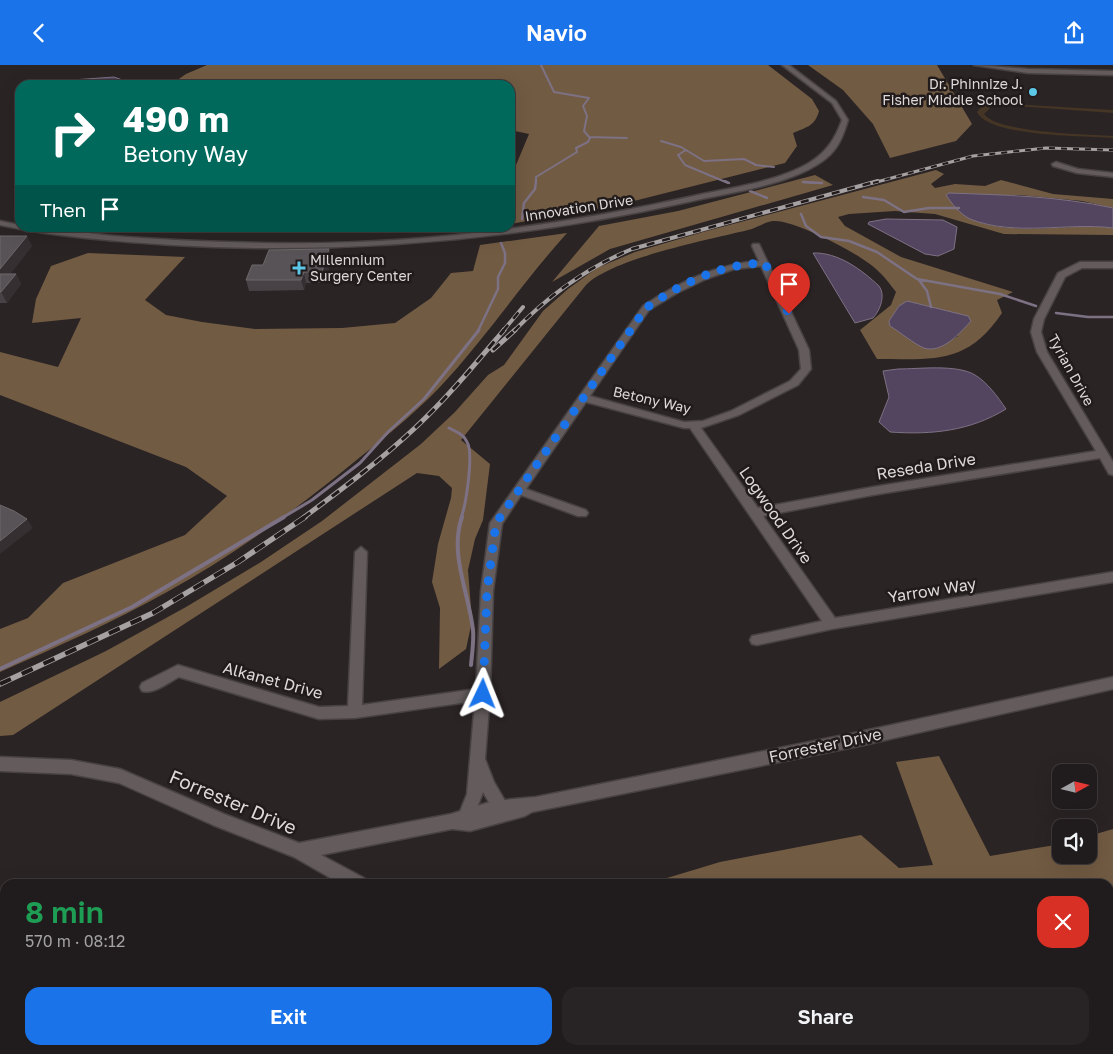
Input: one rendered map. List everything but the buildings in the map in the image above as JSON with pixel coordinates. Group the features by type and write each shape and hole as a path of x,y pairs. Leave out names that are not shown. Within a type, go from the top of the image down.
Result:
{"street":[{"name":"Innovation Drive","path":"59,232 113,240 307,247 365,245 511,233 644,211 789,174 818,162 834,149 843,134 845,120 834,102 786,65"},
{"path":"977,65 1028,71 1113,72"},
{"path":"1002,65 1113,72"},
{"path":"1056,164 1077,171 1113,175"},
{"path":"0,223 15,226"},
{"name":"Betony Way","path":"584,398 684,425 704,423 735,413 794,383 806,369 804,350 756,245"},
{"path":"467,814 475,793 483,694 487,591 496,523 646,308 678,287 704,276 746,263 765,263"},
{"name":"Tyrian Drive","path":"1113,265 1080,265 1061,275 1039,319 1036,332 1042,352 1113,471"},
{"name":"Logwood Drive","path":"693,424 832,624"},
{"name":"Reseda Drive","path":"755,513 873,491 1103,454"},
{"path":"518,491 582,513"},
{"path":"355,712 361,552"},
{"name":"Yarrow Way","path":"757,640 832,624 1113,577"},
{"name":"Alkanet Drive","path":"147,687 178,671 319,713 355,712 483,694"},
{"name":"Forrester Drive","path":"0,764 71,767 120,776 219,820 299,851 452,821 467,814 500,806 536,804 850,741 1113,683"},
{"path":"478,759 487,785 500,806"},
{"name":"Forrester Drive","path":"452,821 470,823 515,813 536,804"},
{"path":"299,851 349,879"}],"shaded area":[{"path":"207,65 768,65 812,99 819,111 813,123 793,133 797,146 785,163 614,206 515,223 515,166 529,134 515,131 515,80 177,80"},
{"path":"808,65 937,65 972,124 956,141 890,158 873,124 843,90"},
{"path":"114,77 122,80 72,80"},
{"path":"996,103 1113,110 1113,113 1003,105 991,107 984,114 992,120 1024,129 1113,136 1113,138 1039,134 999,126 985,120 977,112 982,106"},
{"path":"936,170 944,174 931,184 935,188 955,184 985,186 1001,180 1053,194 1113,199 1113,208 1082,201 1019,195 946,195 968,217 987,224 1023,228 1113,228 1113,235 1004,234 935,214 895,211 849,214 838,217 845,226 901,257 1013,292 997,300 1002,313 989,330 976,342 962,350 932,358 877,359 860,330 891,305 896,292 876,269 856,255 811,231 783,222 773,221 748,230 662,251 617,266 599,275 586,285 461,440 490,464 483,520 475,539 468,570 472,621 466,649 439,669 440,608 432,582 438,544 452,488 439,476 417,473 13,735 0,736 0,702 106,651 186,607 261,562 322,521 421,444 455,412 488,375 504,365 543,311 568,289 597,268 635,252","holes":["899,306 958,336 937,346 923,346 890,326 889,321"]},
{"path":"815,175 833,185 610,249 552,282 599,226 678,211"},
{"path":"949,193 1011,195 1113,208 1113,228 1023,228 987,224 970,219 963,214 946,195"},
{"path":"886,219 943,220 957,227 954,249 938,256 925,254 868,224 869,222"},
{"path":"567,233 439,388 395,429 283,518 214,564 147,603 64,644 0,672 0,629 28,618 63,583 185,535 227,496 186,467 0,395 0,352 58,367 81,318 32,323 36,299 51,266 88,253 185,257 145,300 166,315 255,329 342,328 395,323 431,298 451,273 473,271 480,245"},
{"path":"813,253 831,255 849,263 879,286 882,298 878,311 873,318 855,323"},
{"path":"907,301 968,316 971,321 944,345 938,348 924,348 890,326 889,321 899,306"},
{"path":"948,368 967,372 984,382 1006,409 979,422 950,430 921,433 890,432 879,422 889,397 883,371"},
{"path":"939,756 990,856 1052,846 1052,864 1097,864 1097,834 1113,829 1113,879 664,879 720,862 861,835 899,868 933,865 896,762"}],"waterway":[{"path":"541,65 554,92 589,98 583,106 587,116 584,131 589,137"},
{"path":"536,181 536,177 577,152 576,148 588,142 589,137"},
{"path":"589,137 627,138"},
{"path":"661,141 686,150"},
{"path":"686,150 704,161 744,159 756,165 774,167"},
{"path":"686,150 678,155 685,165 728,183"},
{"path":"522,219 524,203 535,189 536,181"},
{"path":"725,181 729,183"},
{"path":"816,183 803,182 822,183"},
{"path":"750,191 767,198"},
{"path":"863,197 884,200 904,212 929,208 959,208"},
{"path":"801,214 806,226 821,237 849,241 877,252 917,279 1000,294 1036,306"},
{"path":"478,331 498,289 498,277 505,263 505,253 501,243"},
{"path":"919,280 927,291 931,307"},
{"path":"1056,313 1088,317 1113,317"},
{"path":"282,518 312,500 360,463 388,432 424,399 479,330"},
{"path":"449,428 464,437 469,448 468,479 461,518"},
{"path":"0,669 132,607 284,517"},
{"path":"462,517 458,545 461,573 473,630 471,665"}],"railway":[{"path":"873,183 973,156 1046,148 1113,150"},
{"path":"515,330 569,284 599,265 632,249 878,181"},
{"path":"503,331 523,307"},
{"path":"303,518 375,463 428,416 504,330"},
{"path":"493,350 515,330"},
{"path":"0,684 153,613 238,562 305,517"}],"place":[{"name":"Dr. Phinnize J. Fisher Middle School","path":"1033,92"},
{"name":"Millennium Surgery Center","path":"299,268"}],"route":[{"path":"483,694 487,591 496,523 646,308 678,287 704,276 746,263 765,263 789,314"}]}
